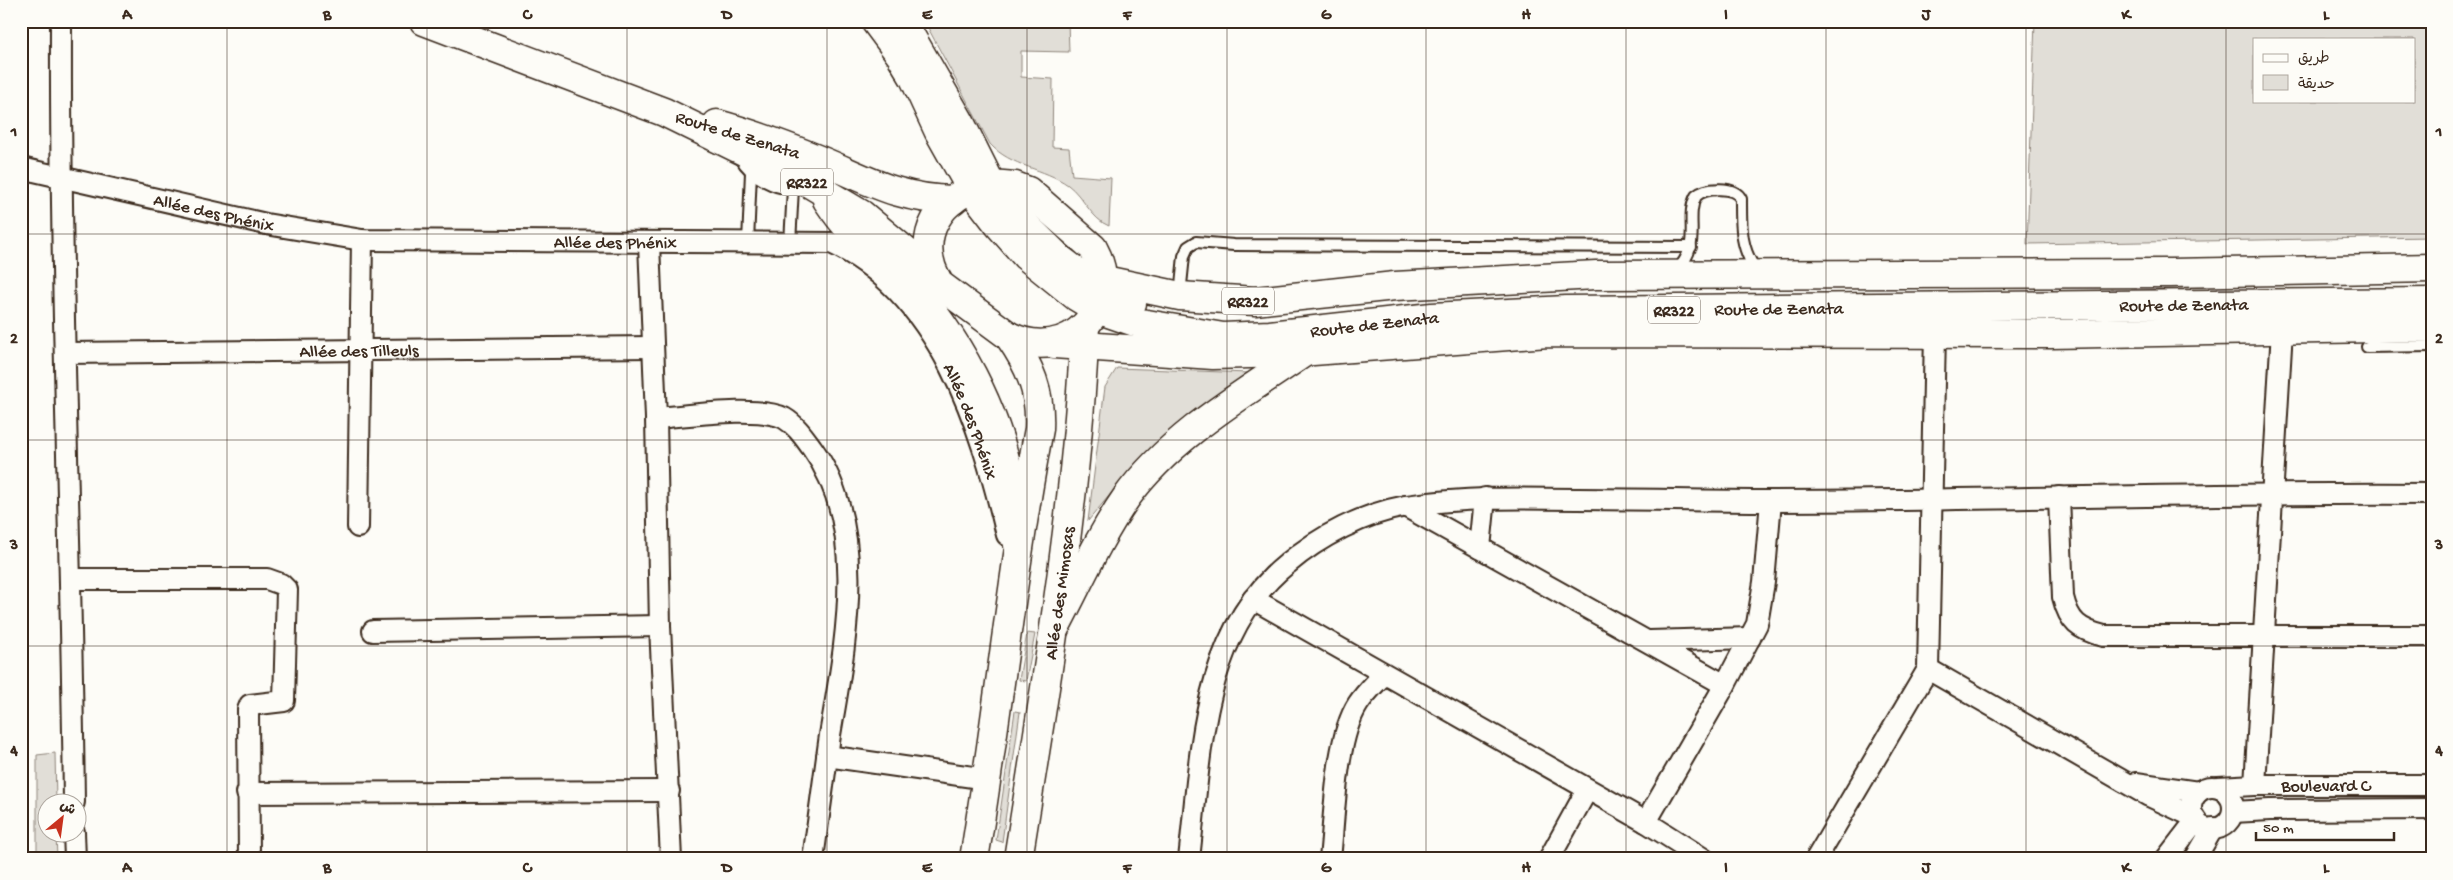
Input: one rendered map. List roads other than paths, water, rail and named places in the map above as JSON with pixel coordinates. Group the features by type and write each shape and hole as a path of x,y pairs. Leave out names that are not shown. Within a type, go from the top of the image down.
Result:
{"main road":[{"name":"Route de Zenata","path":"424,21 664,112 767,139 894,192 929,199 972,191 1026,256 1094,310 1213,355 1548,333 1935,333 2235,336 2282,330 2401,337 2432,327"},
{"path":"875,21 901,56 914,78 939,132 972,191"},
{"path":"902,21 960,122 972,191"},
{"name":"Route de Zenata","path":"664,112 861,214 935,276"},
{"path":"806,186 853,234 900,273 919,294 955,342 990,414 1002,450 1012,491 1016,556"},
{"name":"RR322","path":"1009,336 940,285 929,256 930,235 938,215 972,191 1015,186 1028,191 1093,248 1102,269 1094,310"},
{"name":"Route de Zenata","path":"1009,336 1031,345 1054,344 1094,310 1180,296 1255,302 1395,286 1596,275 2170,273 2432,268"},
{"name":"Route de Zenata","path":"1094,310 1223,320 1358,308 1514,299 2432,290"},
{"name":"Route de Zenata","path":"1094,310 1135,322 1223,337 1270,335 1432,317 1566,310 2432,302"},
{"name":"Allée des Mimosas","path":"1018,859 1055,628 1082,390 1094,310"},
{"path":"974,859 987,779 1016,556 1040,413 1035,383 1009,336"},
{"path":"1055,628 1114,516 1152,466 1173,447 1234,400 1308,350"}],"street":[{"path":"60,21 61,178 71,579 74,792"},
{"name":"Allée des Phénix","path":"21,168 314,234 362,240 831,243 851,252 876,269 918,314 932,337 973,415 991,468 1016,556"},
{"path":"358,527 362,240"},
{"path":"649,243 656,418 660,626 671,859"},
{"path":"2255,785 2274,492 2282,330"},
{"path":"1816,859 1928,669 1935,333"},
{"name":"Allée des Tilleuls","path":"65,353 652,347"},
{"path":"656,418 742,412 784,418 799,430 820,460 833,489 844,527 849,580 846,638 813,859"},
{"path":"1189,859 1205,715 1215,679 1229,642 1253,599 1286,564 1316,543 1349,524 1405,506 1485,498 1770,501 2274,492 2432,494"},
{"path":"2059,497 2063,597 2067,612 2075,624 2086,632 2104,636 2432,636"},
{"path":"1480,548 1485,498"},
{"path":"1646,822 1725,685 1757,624 1761,605 1770,501"},
{"path":"1405,506 1650,641 1725,685"},
{"path":"71,579 267,579 276,581 287,590 286,696 284,701 279,703 250,705 247,793 249,859"},
{"path":"1253,599 1646,822 1704,859"},
{"path":"373,631 660,626"},
{"path":"1650,641 1750,638"},
{"path":"1928,669 2124,781 2201,822 2224,825 2232,812 2230,797 2218,788 2206,788 2198,792 2192,803 2201,822 2195,859"},
{"path":"1330,859 1342,752 1348,723 1358,703 1384,674"},
{"path":"827,756 987,779"},
{"path":"2124,781 2198,792"},
{"name":"Boulevard C","path":"2218,788 2255,785 2432,785"},
{"path":"1549,859 1587,790"},
{"path":"247,793 669,791"},
{"name":"Boulevard C","path":"2232,812 2432,809"},
{"path":"2166,859 2201,822"},
{"path":"74,842 75,859"}],"lane":[{"path":"735,148 750,172 766,181 806,186 790,243"},
{"path":"748,242 750,172"},
{"path":"1673,275 1685,261 1690,247 1693,204 1696,196 1706,190 1736,192 1741,199 1741,230 1744,249 1759,274"},
{"path":"1180,296 1184,256 1188,247 1196,242 1234,245 1690,247"},
{"path":"2367,347 2401,337 2432,346"},
{"path":"2037,344 2166,343"}]}
